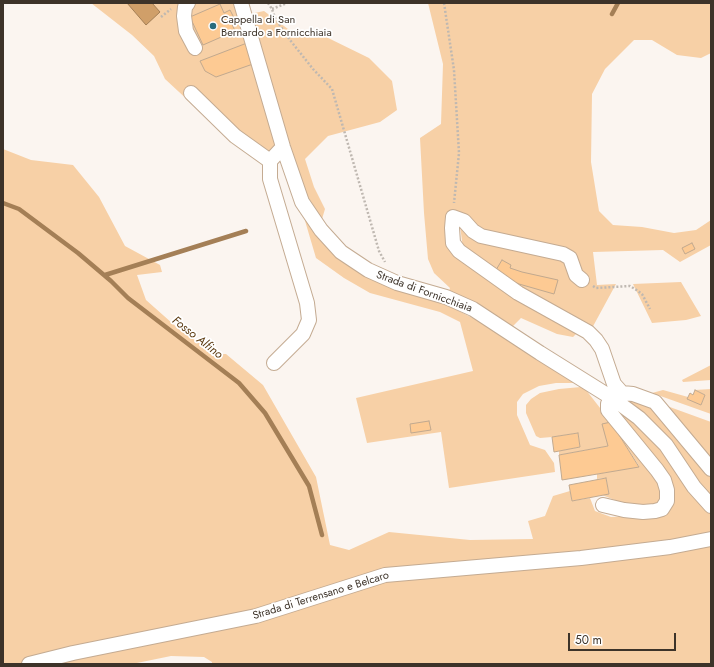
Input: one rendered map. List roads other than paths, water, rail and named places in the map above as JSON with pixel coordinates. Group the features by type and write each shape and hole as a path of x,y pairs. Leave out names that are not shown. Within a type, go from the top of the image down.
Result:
{"street":[{"path":"188,3 185,8 184,16 186,31 195,48"},
{"name":"Strada di Fornicchiaia","path":"241,3 283,147 302,202 321,230 341,252 368,270 397,283 446,297 473,309 546,357 617,396 666,445 694,487 711,506"},
{"path":"191,93 235,136 270,161"},
{"path":"274,363 303,334 308,320 307,303 270,179 270,161 283,147"},
{"path":"582,280 576,275 570,258 564,254 481,236 473,231 464,221 452,217 454,243 459,251 518,293 588,332 596,340 602,349 617,396"},
{"path":"603,505 624,510 643,512 656,511 662,509 667,500 667,490 664,480 608,410 608,404 617,396 633,394 655,402 711,469"},
{"name":"Strada di Terrensano e Belcaro","path":"29,664 73,653 256,616 385,575 580,558 670,547 711,539"}],"waterway":[{"path":"612,14 618,3"},
{"name":"Fosso Alfino","path":"3,203 19,209 78,253 111,281 128,298 239,383 265,413 309,486 322,535"},
{"path":"105,275 246,231"}],"place":[{"name":"Cappella di San Bernardo a Fornicchiaia","path":"213,26"}]}
